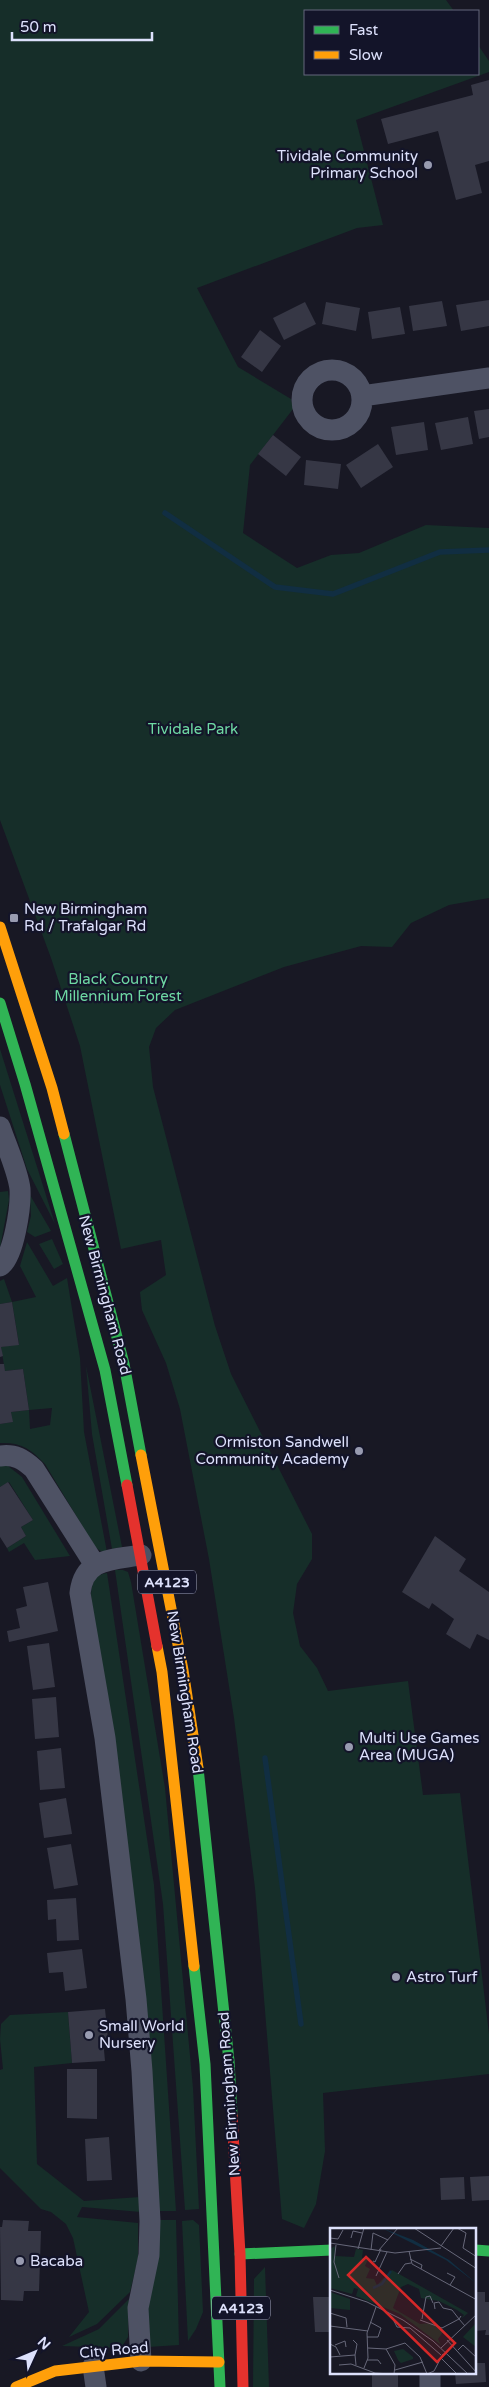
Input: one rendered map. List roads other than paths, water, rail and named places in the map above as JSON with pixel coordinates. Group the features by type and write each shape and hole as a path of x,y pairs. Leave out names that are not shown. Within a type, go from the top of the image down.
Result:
{"main road":[{"name":"New Birmingham Road","path":"0,927 52,1088 124,1364 184,1670 202,1805 229,2061 240,2254 243,2387"},
{"name":"New Birmingham Road","path":"0,1004 25,1084 105,1370 162,1672 180,1822 205,2064 220,2387"},
{"path":"215,2255 330,2250"},
{"path":"476,2250 489,2251"},
{"name":"City Road","path":"16,2387 55,2371 94,2377 141,2361 243,2362"}],"street":[{"path":"362,396 489,378"},
{"path":"0,1127 20,1188 19,1208 9,1256 0,1266"},
{"path":"0,1456 14,1455 34,1469 94,1564"},
{"path":"141,1555 94,1564 82,1578 80,1593 105,1738 136,1999 142,2071 150,2221 149,2255 138,2308 141,2361"},
{"path":"430,2374 430,2387"}],"waterway":[{"path":"165,513 275,587 333,594 440,552 489,550"},
{"path":"265,1758 301,2024"}],"place":[{"name":"Tividale Community Primary School","path":"428,165"},
{"name":"New Birmingham Rd / Trafalgar Rd","path":"14,918"},
{"name":"Ormiston Sandwell Community Academy","path":"359,1451"},
{"name":"Multi Use Games Area (MUGA)","path":"349,1747"},
{"name":"Astro Turf","path":"396,1977"},
{"name":"Small World Nursery","path":"89,2035"},
{"name":"Bacaba","path":"20,2261"}],"park label":[{"name":"Tividale Park","path":"193,729"},
{"name":"Black Country Millennium Forest","path":"118,988"}]}
